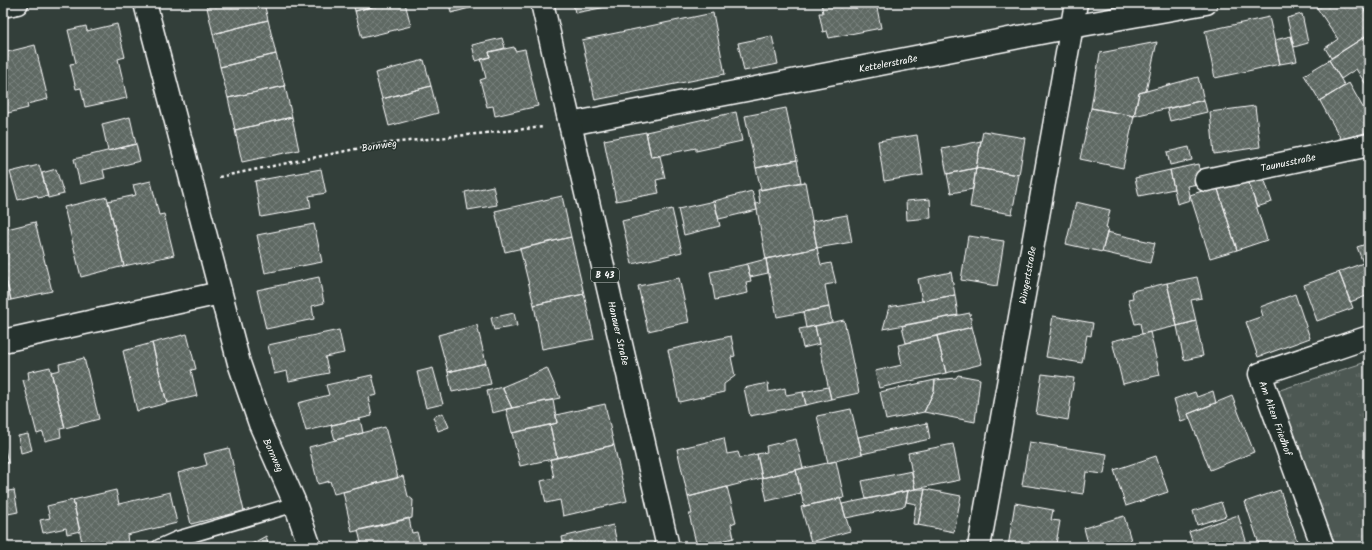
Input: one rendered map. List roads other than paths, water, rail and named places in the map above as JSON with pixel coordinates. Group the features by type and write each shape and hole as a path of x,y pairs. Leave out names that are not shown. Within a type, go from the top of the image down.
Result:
{"street":[{"path":"3,6 17,3"},
{"name":"Bornweg","path":"145,3 239,363 260,424 296,504 310,547"},
{"name":"Hanauer Straße","path":"542,3 668,547"},
{"name":"Wingertstraße","path":"978,547 1076,3"},
{"name":"Kettelerstraße","path":"570,124 1071,27 1206,3"},
{"name":"Taunusstraße","path":"1206,180 1369,145"},
{"path":"3,341 220,293"},
{"name":"Am Alten Friedhof","path":"1323,547 1260,374 1369,337"}],"lane":[{"path":"159,547 177,539 296,504"}]}
